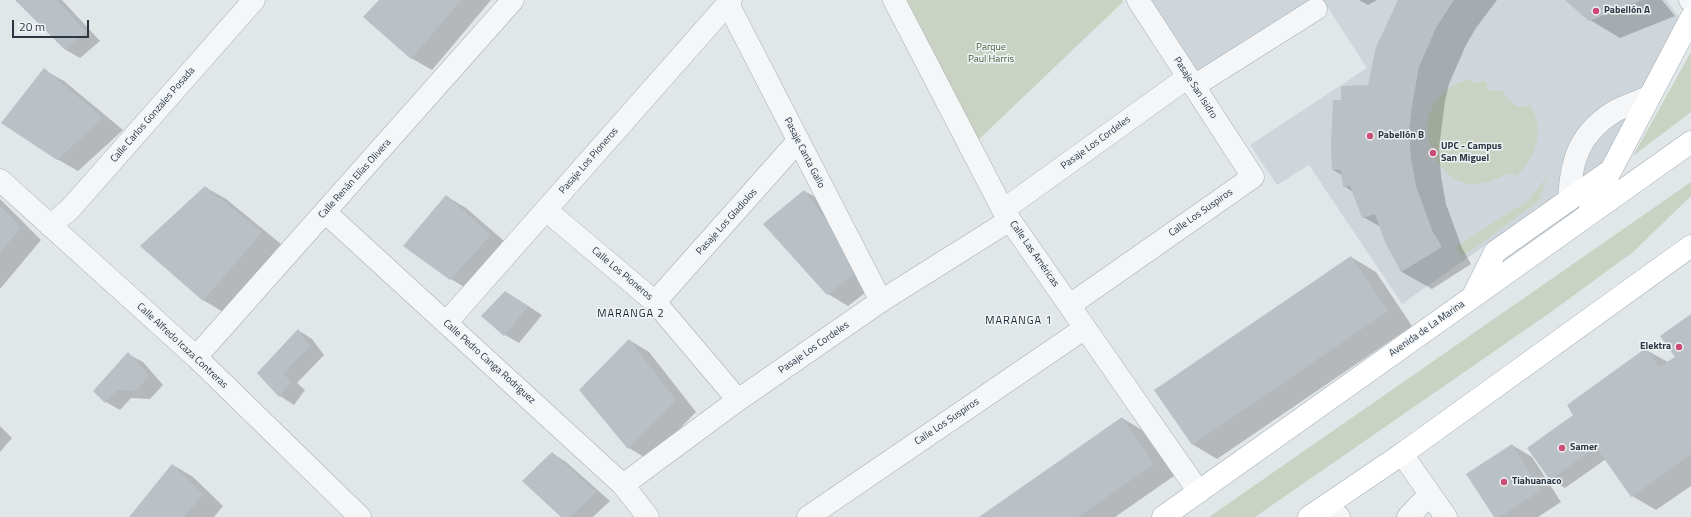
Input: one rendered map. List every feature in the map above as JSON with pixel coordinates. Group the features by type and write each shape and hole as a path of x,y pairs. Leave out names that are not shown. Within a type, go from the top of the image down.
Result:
{"main road":[{"path":"1587,215 1691,18"},
{"name":"Avenida de La Marina","path":"1164,517 1691,142"},
{"path":"1472,297 1495,252 1611,170"},
{"path":"1309,517 1333,511 1402,454 1691,246"}],"street":[{"name":"Calle Carlos Gonzales Posada","path":"50,226 70,209 254,0"},
{"name":"Calle Renán Elías Olivera","path":"196,357 513,0"},
{"name":"Calle Las Américas","path":"894,0 1007,215 1199,492"},
{"name":"Pasaje San Isidro","path":"1138,0 1253,177"},
{"name":"Pasaje Canta Gallo","path":"730,2 798,141 881,301"},
{"name":"Pasaje Los Pioneros","path":"446,323 730,2"},
{"name":"Pasaje Los Cordeles","path":"623,485 738,400 1007,215 1191,82 1316,9"},
{"path":"1569,200 1574,160 1580,145 1587,134 1613,112 1649,97"},
{"name":"Pasaje Los Gladiolos","path":"656,302 798,141"},
{"name":"Calle Los Suspiros","path":"1070,305 1253,177"},
{"name":"Calle Alfredo Icaza Contreras","path":"0,180 196,357 360,517"},
{"name":"Calle Los Pioneros","path":"546,210 656,302 738,400"},
{"name":"Calle Pedro Canga Rodríguez","path":"325,212 623,485 648,517"},
{"name":"Calle Los Suspiros","path":"808,517 1085,328"},
{"path":"1402,454 1446,517"},
{"path":"1408,517 1430,494"}],"shaded area":[{"path":"1150,0 1319,0 1198,75"},
{"name":"UPC - Campus San Miguel","path":"1323,0 1666,0 1679,17 1605,161 1402,304 1309,165 1277,185 1250,145 1367,68"}],"green space":[{"name":"Parque Paul Harris","path":"905,0 1122,0 1123,2 975,143"},
{"path":"1691,52 1691,112 1633,156"},
{"path":"1472,79 1473,83 1487,81 1487,90 1503,91 1508,99 1517,106 1525,107 1530,105 1535,114 1538,133 1536,143 1529,161 1516,176 1510,173 1491,181 1477,184 1462,182 1452,177 1444,170 1433,151 1429,141 1428,120 1433,105 1450,88"},
{"path":"1547,177 1539,201 1462,257 1456,247 1527,201"},
{"path":"1691,182 1691,196 1633,252 1551,312 1255,517 1209,517"}],"building":[{"path":"15,0 57,0 86,32 65,50"},
{"path":"379,0 461,0 411,59 363,17"},
{"name":"Pabellón B","path":"1398,0 1454,0 1436,28 1419,67 1409,130 1411,158 1416,186 1432,230 1442,247 1401,272 1385,242 1375,214 1362,218 1350,186 1343,187 1341,170 1332,170 1331,144 1333,100 1341,100 1341,86 1368,85 1376,47"},
{"name":"Pabellón A","path":"1565,0 1642,0 1589,21"},
{"path":"44,68 103,118 57,160 1,123"},
{"path":"205,186 262,232 203,301 140,246"},
{"path":"804,190 862,268 827,295 763,224"},
{"path":"446,195 491,235 450,280 403,246"},
{"path":"0,206 21,227 0,253"},
{"path":"1351,256 1388,311 1192,445 1154,390"},
{"path":"505,291 528,306 504,336 481,316"},
{"path":"1691,314 1691,454 1631,497 1596,447 1550,480 1527,448 1573,415 1567,405 1646,348 1659,367 1675,357 1660,336"},
{"path":"298,329 310,346 283,374 291,381 279,397 257,373"},
{"path":"629,339 676,400 628,449 579,390"},
{"path":"128,352 149,376 135,391 117,390 105,403 93,391"},
{"path":"1122,417 1154,464 1078,517 979,517"},
{"name":"Tiahuanaco","path":"1512,444 1541,490 1500,517 1494,517 1466,474"},
{"path":"552,452 596,492 570,517 561,517 522,481"},
{"path":"172,464 203,494 184,517 129,517"}],"place":[{"name":"Pabellón A","path":"1596,11"},
{"name":"Pabellón B","path":"1370,136"},
{"name":"UPC - Campus San Miguel","path":"1433,153"},
{"name":"Elektra","path":"1679,347"},
{"name":"Samer","path":"1562,448"},
{"name":"Tiahuanaco","path":"1504,482"}],"district":[{"name":"MARANGA 2","path":"631,314"},
{"name":"MARANGA 1","path":"1019,321"}]}
